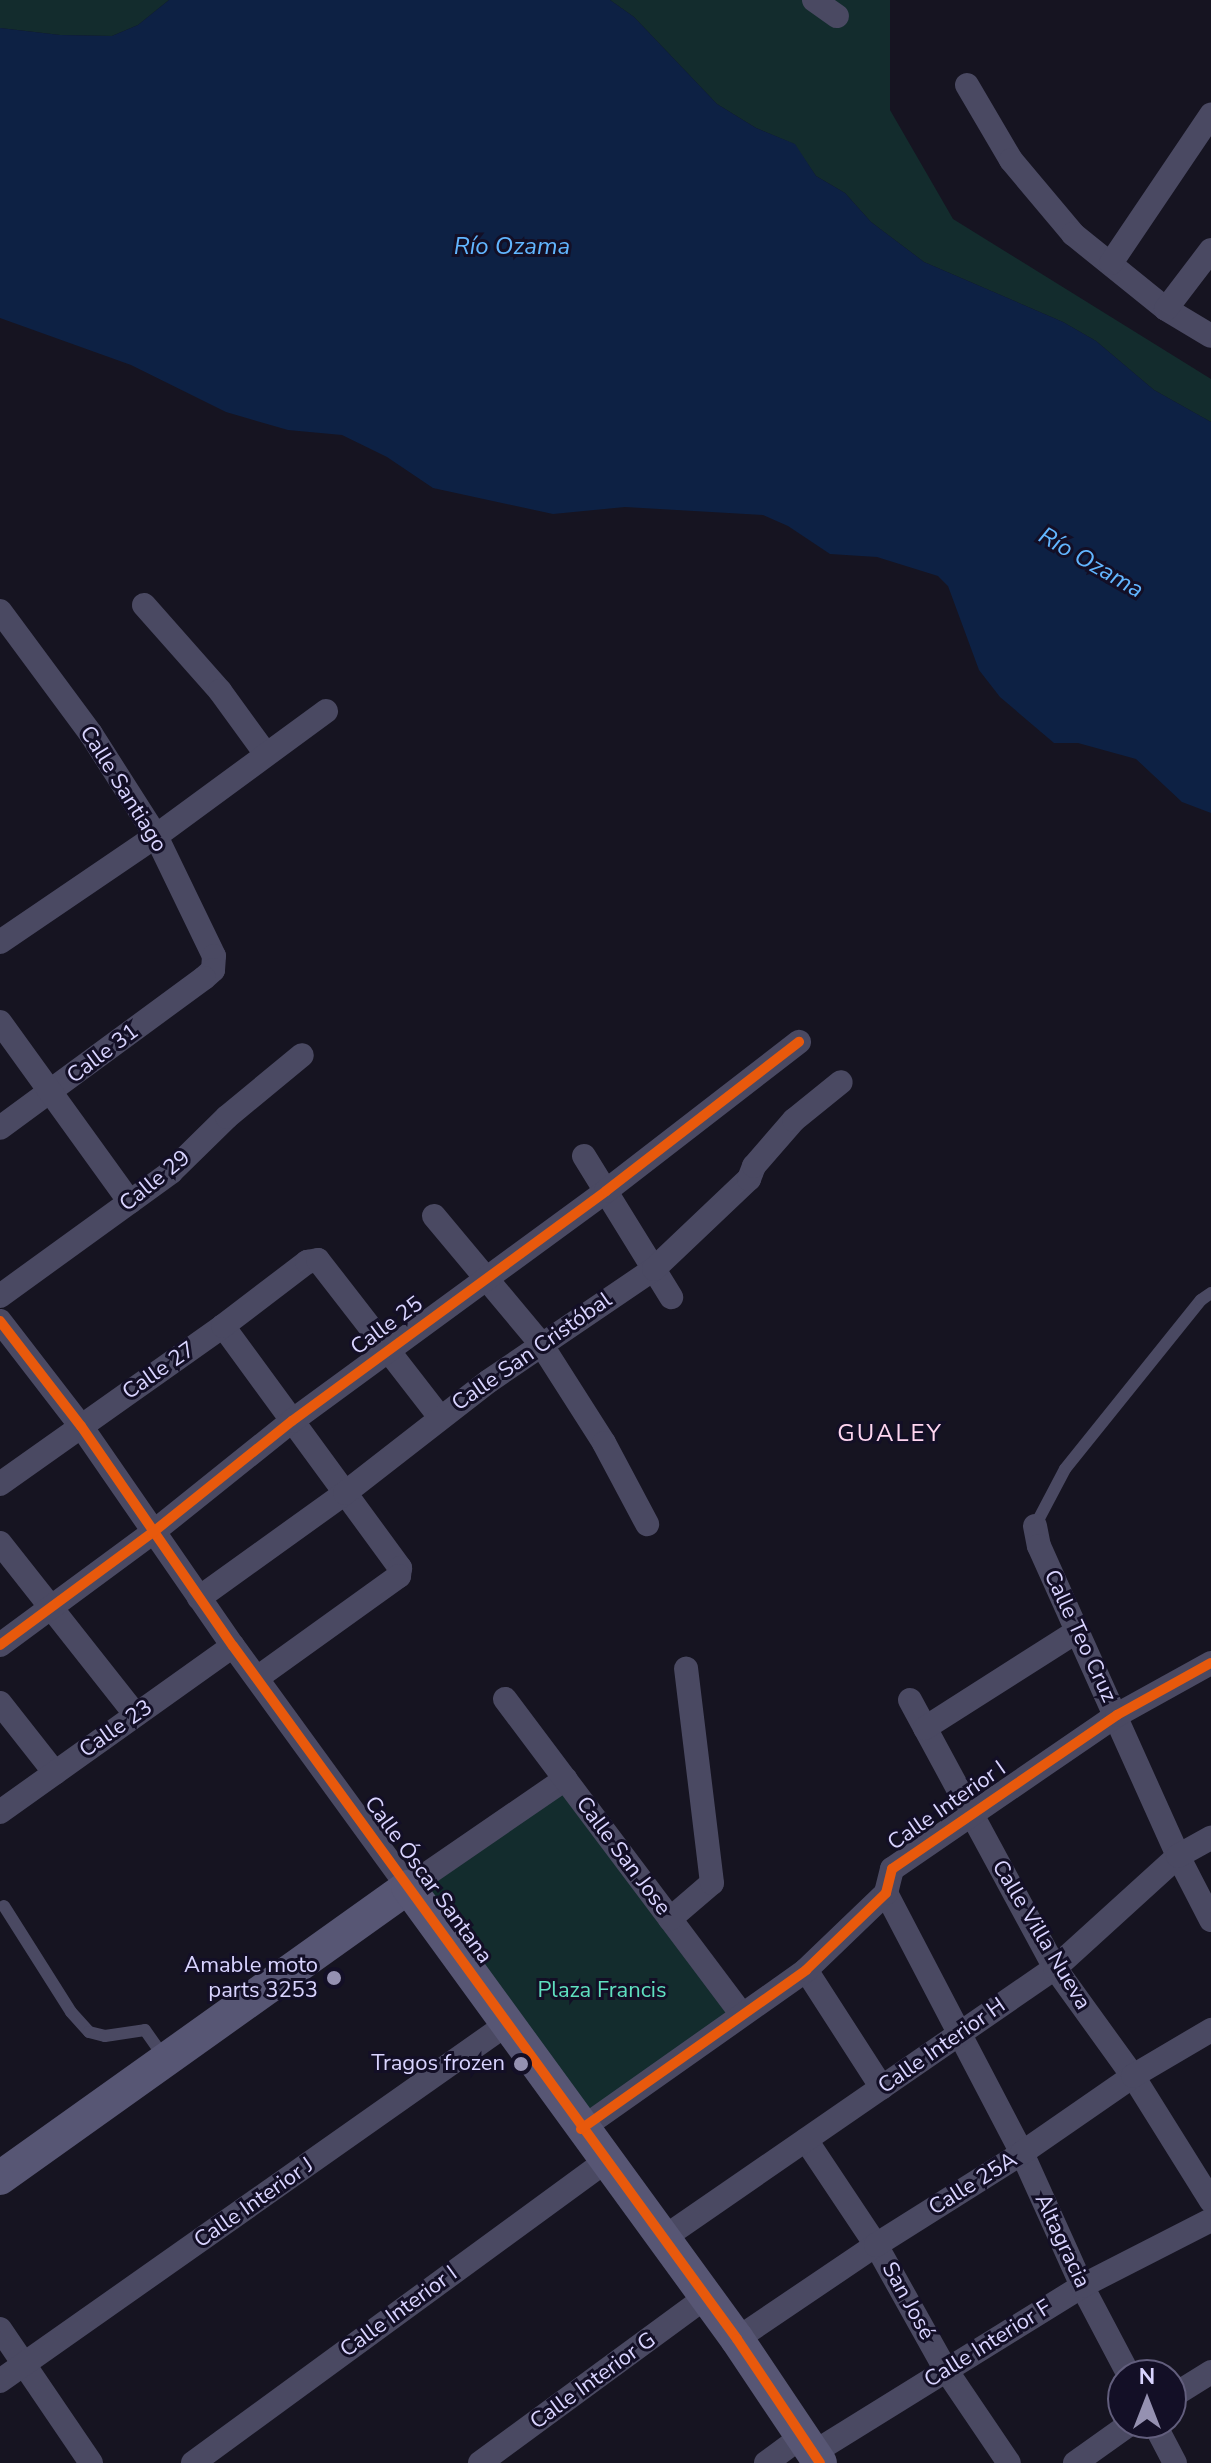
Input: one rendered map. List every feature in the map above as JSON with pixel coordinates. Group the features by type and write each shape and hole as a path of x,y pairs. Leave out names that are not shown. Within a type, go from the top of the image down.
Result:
{"street":[{"path":"814,0 837,16"},
{"path":"967,85 1011,160 1073,234 1166,309 1211,336"},
{"path":"1111,263 1211,115"},
{"path":"1166,309 1211,250"},
{"path":"144,605 220,691 265,753"},
{"name":"Calle Santiago","path":"0,611 91,734 156,836 214,956 213,970 204,978"},
{"path":"0,942 156,836 326,711"},
{"name":"Calle 31","path":"0,1128 204,978"},
{"path":"0,1022 130,1202"},
{"name":"Calle 25","path":"0,1645 152,1533 292,1421 606,1191 799,1042"},
{"name":"Calle 29","path":"0,1296 171,1172 227,1117 302,1055"},
{"name":"Calle San Cristóbal","path":"199,1598 345,1493 440,1417 541,1344 654,1269 749,1179 754,1166 794,1120 841,1082"},
{"path":"584,1156 671,1297"},
{"path":"434,1216 489,1278 541,1344 611,1455 647,1524"},
{"name":"Calle 27","path":"0,1484 223,1326 307,1262 318,1260 389,1349"},
{"name":"Calle Óscar Santana","path":"0,1321 81,1426 152,1533 233,1646 581,2129 737,2339 811,2451"},
{"path":"223,1326 400,1568 399,1576 257,1678"},
{"path":"389,1349 440,1417"},
{"name":"Calle Teo Cruz","path":"1035,1526 1039,1546 1178,1856 1211,1920"},
{"path":"0,1543 136,1715"},
{"path":"925,1728 1077,1631"},
{"name":"Calle 23","path":"0,1812 233,1646"},
{"name":"Calle Interior I","path":"581,2129 806,1970 886,1893 892,1869 969,1813 1117,1715 1211,1663"},
{"path":"670,1919 712,1883 686,1669"},
{"name":"Calle San Jose","path":"505,1699 741,2013"},
{"name":"Calle Villa Nueva","path":"910,1700 1055,1968 1133,2076 1211,2201"},
{"path":"0,1703 55,1773"},
{"path":"0,2178 565,1779"},
{"name":"Calle Interior H","path":"662,2239 1055,1968 1178,1856 1211,1838"},
{"name":"Altagracia","path":"886,1893 1022,2153 1082,2286 1121,2359"},
{"path":"806,1970 882,2088"},
{"name":"Calle Interior J","path":"0,2381 507,2024"},
{"name":"Calle 25A","path":"737,2339 876,2245 1022,2153 1133,2076 1211,2030"},
{"name":"San José","path":"806,2140 876,2245 946,2370 1009,2463"},
{"name":"Calle Interior I","path":"193,2463 606,2161"},
{"name":"Calle Interior F","path":"766,2463 811,2451 1082,2286 1211,2220"},
{"name":"Calle Interior G","path":"480,2463 705,2298"},
{"path":"0,2329 91,2463"},
{"path":"1187,2387 1211,2372"},
{"path":"1075,2463 1109,2439"},
{"path":"1162,2439 1175,2463"}],"lane":[{"path":"1035,1526 1045,1499 1065,1469 1201,1300 1211,1293"},
{"path":"4,1906 71,2012 89,2032 105,2036 145,2030 166,2060"}],"green space":[{"path":"0,0 169,0 138,25 112,36 60,35 0,28"},
{"path":"610,0 890,0 890,110 953,219 1211,379 1211,422 1154,390 1096,341 1063,322 924,262 871,222 845,193 816,176 794,144 756,128 717,104 634,17"},
{"name":"Plaza Francis","path":"563,1789 729,2011 582,2116 420,1888"}],"water":[{"name":"Río Ozama","path":"169,0 610,0 634,17 717,104 756,128 795,144 816,176 845,193 871,222 924,262 1063,322 1096,341 1154,390 1211,422 1211,813 1182,802 1136,759 1078,743 1054,743 1000,697 979,670 948,586 938,576 877,557 830,554 788,526 763,515 625,507 553,514 433,488 387,457 342,435 288,430 226,412 131,365 0,318 0,28 60,35 112,36 138,25"}],"cycle path":[{"path":"0,1645 152,1533 292,1421 606,1191 799,1042"},
{"path":"0,1321 81,1426 233,1646 737,2339 820,2463"},
{"path":"581,2129 806,1970 886,1893 892,1869 1117,1715 1211,1663"}],"place":[{"name":"Amable moto parts 3253","path":"334,1978"},
{"name":"Tragos frozen","path":"521,2064"}],"district":[{"name":"GUALEY","path":"890,1434"}]}
